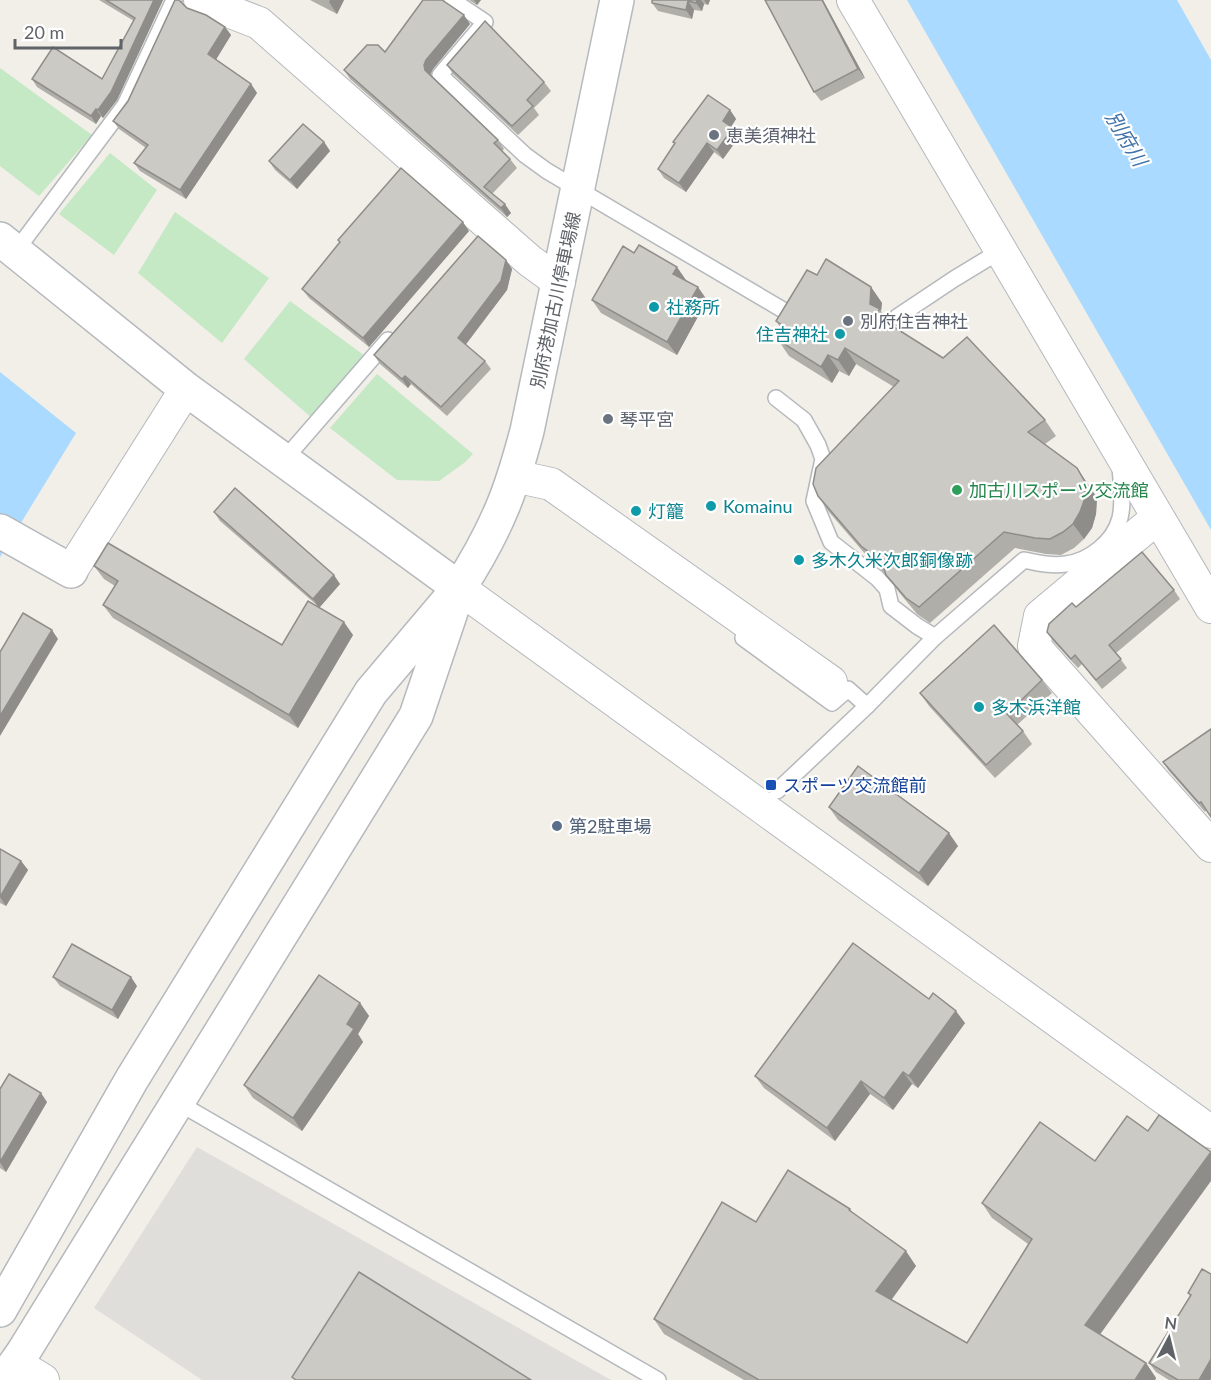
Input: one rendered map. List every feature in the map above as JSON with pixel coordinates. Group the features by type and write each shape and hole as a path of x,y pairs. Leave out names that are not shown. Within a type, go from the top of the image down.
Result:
{"street":[{"name":"別府港加古川停車場線","path":"459,588 475,563 503,507 527,431 617,0"},
{"path":"853,0 1211,607"},
{"path":"212,2 259,23 484,229 559,282"},
{"path":"8,245 186,389 283,461 1211,1132"},
{"path":"0,531 71,571 186,389"},
{"path":"514,476 551,484 831,682"},
{"path":"1157,518 1040,616 1034,646 1211,846"},
{"path":"0,1310 132,1079 371,692 459,588"},
{"path":"43,1380 9,1372 416,716 459,588"},
{"path":"132,1079 177,1102"}],"lane":[{"path":"8,245 124,105 174,0"},
{"path":"452,0 485,22 440,75 525,155 547,171 783,310"},
{"path":"897,317 1000,251"},
{"path":"283,461 397,330"},
{"path":"776,398 804,420 818,445 823,459 813,501 831,542 888,589 891,606 935,637"},
{"path":"777,791 867,706 935,637 1024,560 1044,564 1068,564 1097,551 1111,536 1120,519 1122,498 1120,454"},
{"path":"548,498 671,587"},
{"path":"728,628 832,703 848,689 867,706"},
{"path":"177,1102 658,1380"}],"shaded area":[{"path":"197,1147 611,1380 202,1380 94,1308"}],"green space":[{"path":"0,68 92,135 39,196 0,166"},
{"path":"110,153 157,190 114,255 59,214"},
{"path":"175,212 269,278 222,343 138,273"},
{"path":"290,301 365,356 312,418 244,359"},
{"path":"377,374 473,454 439,481 397,480 330,428"}],"water":[{"name":"別府川","path":"907,0 1177,0 1211,60 1211,530"},
{"path":"0,372 76,433 0,557"}],"building":[{"path":"106,0 154,0 111,92 91,116 32,79 53,47 102,79 135,18"},
{"path":"175,0 179,0 187,8 206,15 225,27 208,54 251,84 180,190 134,163 148,145 113,121 128,101"},
{"path":"423,0 442,0 464,15 424,65 425,70 498,140 494,143 510,159 484,187 505,204 501,208 344,70 367,45 378,45 385,52"},
{"path":"652,0 697,0 696,3 688,1 686,10 652,3"},
{"path":"765,0 822,0 858,69 814,92"},
{"path":"485,21 544,82 527,100 533,106 512,126 447,65"},
{"path":"708,95 730,110 723,121 733,128 717,150 707,143 679,183 658,169 675,143 673,142"},
{"path":"303,124 324,142 290,180 269,161"},
{"path":"401,168 463,222 363,338 302,289 340,242 338,240"},
{"path":"478,236 506,260 501,281 458,338 485,361 441,407 405,376 402,379 374,355"},
{"name":"社務所","path":"639,245 677,267 673,274 698,287 667,342 592,300 623,246 634,253"},
{"name":"加古川スポーツ交流館","path":"826,259 871,287 870,304 880,309 875,315 943,358 967,337 1045,420 1028,432 1077,468 1085,482 1085,498 1073,524 1050,539 1004,532 919,607 906,598 886,575 883,566 861,546 818,496 813,484 816,468 899,381 845,348 838,360 828,355 821,367 778,340 785,327 776,321 807,270 817,275"},
{"path":"235,488 334,575 313,599 214,512"},
{"path":"108,543 282,645 308,601 344,622 289,715 103,605 118,581 94,566"},
{"path":"1142,552 1174,590 1109,645 1121,659 1096,680 1075,655 1071,659 1047,632 1049,624 1072,603 1076,607"},
{"path":"23,613 52,630 0,716 0,652"},
{"name":"多木浜洋館","path":"994,625 1042,680 1007,714 1023,731 986,765 920,693"},
{"path":"1211,729 1211,817 1201,802 1199,803 1163,762"},
{"path":"858,766 949,833 919,873 829,807"},
{"path":"0,849 21,861 0,897"},
{"path":"853,943 929,999 933,993 956,1011 909,1076 903,1072 884,1098 861,1081 827,1128 755,1076"},
{"path":"72,944 131,977 112,1010 53,977"},
{"path":"319,975 360,1003 347,1024 354,1029 293,1118 244,1085"},
{"path":"9,1074 41,1093 0,1162 0,1089"},
{"path":"1159,1115 1211,1152 1085,1325 1146,1363 1135,1380 759,1380 654,1319 722,1202 756,1222 788,1170 850,1209 906,1251 876,1291 967,1343 1032,1239 982,1203 1040,1122 1095,1161 1127,1116 1148,1131"},
{"path":"1202,1269 1211,1274 1211,1359 1199,1380 1178,1380 1149,1363 1191,1295 1188,1293"},
{"path":"359,1272 531,1380 296,1380 292,1377"}],"place":[{"name":"恵美須神社","path":"714,135"},
{"name":"社務所","path":"654,307"},
{"name":"別府住吉神社","path":"848,321"},
{"name":"住吉神社","path":"840,334"},
{"name":"琴平宮","path":"608,419"},
{"name":"加古川スポーツ交流館","path":"957,490"},
{"name":"Komainu","path":"711,506"},
{"name":"灯籠","path":"636,511"},
{"name":"多木久米次郎銅像跡","path":"799,560"},
{"name":"多木浜洋館","path":"979,707"},
{"name":"スポーツ交流館前","path":"771,785"},
{"name":"第2駐車場","path":"557,826"}]}
